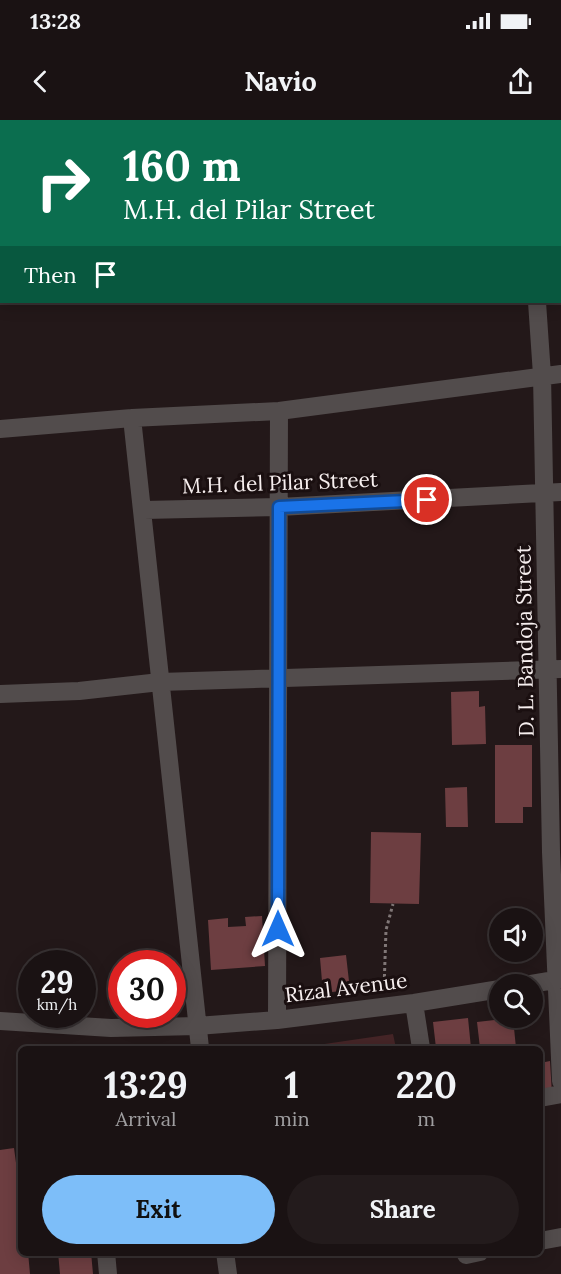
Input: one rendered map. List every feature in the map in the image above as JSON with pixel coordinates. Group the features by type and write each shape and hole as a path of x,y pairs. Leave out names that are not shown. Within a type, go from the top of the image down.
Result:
{"street":[{"name":"D. L. Bandoja Street","path":"537,303 552,493 555,669 551,852 559,980 561,1081"},
{"path":"0,429 132,418 279,411 561,374"},
{"path":"277,1020 279,411"},
{"path":"132,418 144,510 160,682 200,1046"},
{"name":"M.H. del Pilar Street","path":"144,510 279,507 552,493"},
{"path":"0,694 79,691 160,682 555,669"},
{"path":"543,982 559,980"},
{"name":"Rizal Avenue","path":"0,1021 111,1028 197,1026 277,1020 414,1003 489,991"},
{"path":"414,1003 421,1046"},
{"path":"543,1097 561,1094"},
{"path":"543,1240 561,1237"},
{"path":"106,1256 108,1274"},
{"path":"226,1256 228,1274"}],"path":[{"path":"383,1006 386,930 393,904"}],"shaded area":[{"path":"393,1034 396,1046 311,1046"}],"building":[{"path":"479,691 479,707 485,706 486,744 452,745 451,692"},
{"path":"495,745 532,745 532,807 523,807 523,823 495,823"},
{"path":"467,787 468,827 446,827 445,788"},
{"path":"371,832 421,833 419,904 370,903"},
{"path":"262,916 265,966 211,970 208,920 228,918 228,927 246,926 245,917"},
{"path":"346,955 350,990 323,993 320,958"},
{"path":"468,1018 471,1046 436,1046 433,1022"},
{"path":"489,1021 489,1028 514,1028 516,1046 480,1046 477,1022"},
{"path":"550,1061 552,1094 543,1096 543,1062"},
{"path":"14,1148 18,1178 18,1256 28,1256 30,1274 0,1274 0,1150"},
{"path":"58,1256 91,1256 93,1274 60,1274"}],"route":[{"path":"278,929 279,507 427,500"}]}
